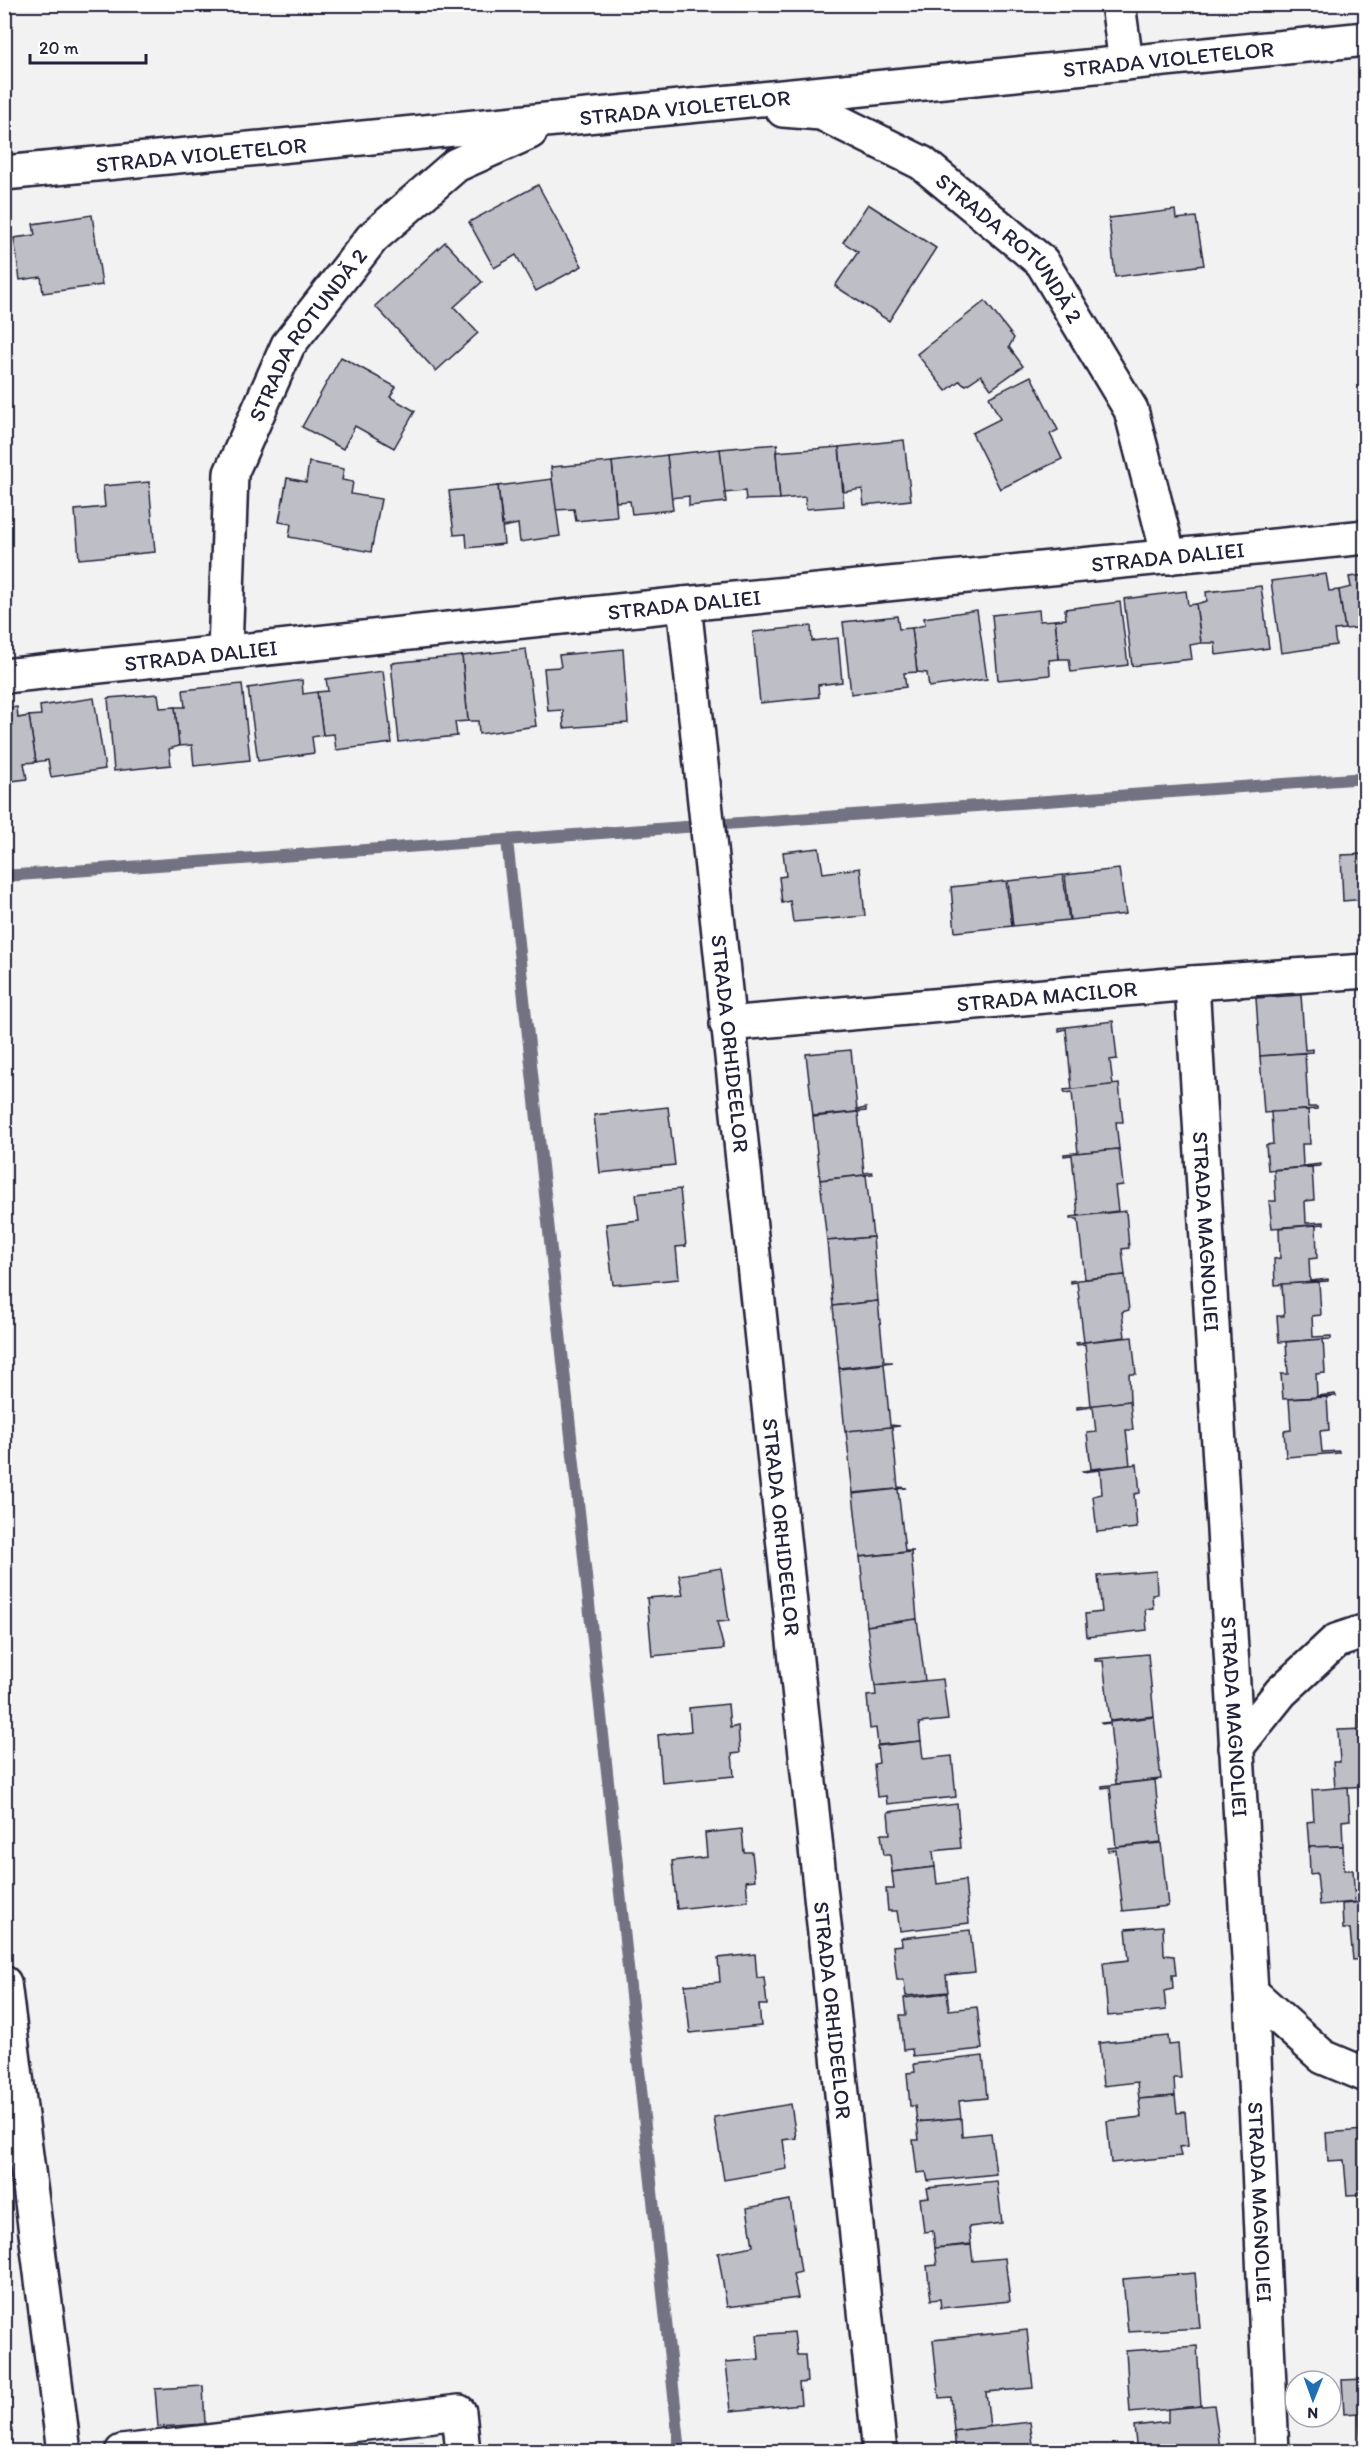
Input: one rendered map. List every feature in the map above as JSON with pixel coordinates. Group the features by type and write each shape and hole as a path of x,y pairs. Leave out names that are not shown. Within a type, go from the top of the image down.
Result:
{"street":[{"path":"1118,4 1126,63"},
{"name":"STRADA VIOLETELOR","path":"4,173 557,121 703,104 1365,39"},
{"name":"STRADA ROTUNDĂ 2","path":"703,104 822,113 922,163 1042,262 1131,410 1169,557"},
{"name":"STRADA ROTUNDĂ 2","path":"225,653 231,473 288,345 372,238 456,165 557,121"},
{"name":"STRADA DALIEI","path":"4,676 684,604 1365,537"},
{"name":"STRADA ORHIDEELOR","path":"684,604 880,2451"},
{"name":"STRADA MACILOR","path":"727,1024 1192,983 1365,971"},
{"name":"STRADA MAGNOLIEI","path":"1192,983 1251,1992 1272,2451"},
{"path":"1236,1748 1281,1692 1336,1641 1365,1631"},
{"path":"4,1983 64,2451"},
{"path":"1251,1992 1323,2057 1365,2075"},
{"path":"122,2451 459,2412 463,2451"}],"shaded area":[{"path":"422,2441 423,2451 320,2451"}],"building":[{"path":"538,185 582,266 536,291 516,255 494,268 469,222"},
{"path":"868,204 936,248 889,321 835,286 858,252 843,242"},
{"path":"1175,210 1176,219 1196,217 1204,265 1115,277 1109,218"},
{"path":"92,215 102,285 43,293 41,277 20,280 14,238 35,235 33,224"},
{"path":"445,242 482,282 454,307 478,333 436,371 375,306"},
{"path":"985,301 1014,338 1009,347 1023,366 991,389 981,375 966,385 959,381 946,391 917,354"},
{"path":"341,357 396,387 390,397 415,411 394,448 355,426 343,449 302,427"},
{"path":"1031,376 1058,430 1050,434 1062,459 1000,489 972,433 1000,419 989,397"},
{"path":"904,440 911,500 864,505 862,489 844,492 839,447"},
{"path":"778,444 776,452 780,499 746,500 745,491 724,493 720,449"},
{"path":"839,447 844,506 806,509 805,497 780,499 776,452"},
{"path":"720,449 726,502 689,506 689,496 670,498 667,455"},
{"path":"667,455 673,510 632,514 630,501 616,502 612,462"},
{"path":"309,462 344,469 342,480 353,482 351,494 381,499 371,552 289,537 291,524 279,522 287,478 306,482"},
{"path":"612,462 617,517 576,521 574,509 555,510 551,467"},
{"path":"552,479 560,536 520,542 518,524 503,527 498,486"},
{"path":"149,482 155,552 79,559 75,510 105,507 103,486"},
{"path":"498,486 504,544 467,548 466,534 454,535 449,491"},
{"path":"4,548 9,597 4,598"},
{"path":"1326,574 1329,591 1339,590 1345,629 1334,630 1336,645 1281,653 1271,581"},
{"path":"1366,575 1366,642 1358,643 1356,628 1345,629 1339,590 1351,587 1349,577"},
{"path":"1261,586 1269,648 1216,655 1215,643 1201,643 1196,604 1207,601 1206,592"},
{"path":"1186,591 1188,605 1196,604 1201,643 1190,645 1192,659 1132,666 1124,599"},
{"path":"1120,602 1128,665 1071,672 1069,659 1059,659 1055,620 1066,619 1065,609"},
{"path":"977,610 987,679 929,687 927,673 917,672 912,628 925,625 924,618"},
{"path":"1039,610 1040,621 1055,620 1059,659 1049,660 1050,675 998,680 992,615"},
{"path":"897,616 899,629 912,628 917,672 904,673 906,687 851,694 843,622"},
{"path":"811,626 812,641 838,638 842,682 818,685 819,697 760,703 753,632"},
{"path":"526,649 536,726 479,734 478,721 468,721 462,656"},
{"path":"623,649 628,723 564,728 563,710 548,711 544,668 561,667 559,655"},
{"path":"462,656 468,721 455,722 457,736 399,742 391,663"},
{"path":"383,671 392,743 336,750 334,734 323,735 317,692 328,691 326,679"},
{"path":"302,680 303,694 317,692 323,735 312,737 314,753 258,761 248,688"},
{"path":"242,684 250,760 194,766 192,745 179,746 175,707 185,707 183,690"},
{"path":"158,694 160,708 175,707 179,746 169,749 171,765 114,771 108,698"},
{"path":"94,698 105,769 51,777 48,760 36,762 29,716 41,715 40,706"},
{"path":"17,707 18,718 29,716 36,762 24,763 27,779 4,782 4,709"},
{"path":"819,848 823,873 860,868 865,916 793,922 790,901 782,903 779,877 786,876 783,852"},
{"path":"1366,854 1366,899 1343,901 1341,855"},
{"path":"1119,869 1126,914 1070,920 1065,875"},
{"path":"1063,875 1069,920 1013,926 1008,881"},
{"path":"1006,881 1012,926 955,932 951,887"},
{"path":"1301,995 1305,1050 1313,1049 1313,1052 1260,1056 1256,998"},
{"path":"1113,1021 1117,1059 1110,1060 1113,1085 1072,1090 1066,1029 1059,1031 1059,1028"},
{"path":"851,1050 857,1110 866,1108 866,1111 813,1116 806,1054"},
{"path":"1305,1053 1308,1107 1317,1107 1317,1109 1264,1113 1260,1056"},
{"path":"1119,1084 1123,1122 1116,1122 1119,1149 1078,1153 1072,1092 1065,1093 1064,1090"},
{"path":"668,1107 675,1165 600,1173 594,1115"},
{"path":"1308,1110 1310,1144 1302,1144 1303,1166 1320,1164 1320,1166 1268,1170 1266,1145 1273,1144 1271,1112"},
{"path":"858,1112 864,1173 872,1172 873,1174 820,1180 813,1117"},
{"path":"1119,1149 1123,1185 1115,1186 1118,1211 1078,1216 1072,1155 1064,1156 1064,1154"},
{"path":"1312,1167 1314,1200 1305,1201 1306,1223 1324,1222 1324,1224 1272,1228 1269,1201 1276,1201 1274,1170"},
{"path":"866,1175 873,1237 827,1241 820,1180"},
{"path":"680,1189 686,1246 676,1247 679,1279 613,1285 606,1224 639,1220 636,1194"},
{"path":"1126,1211 1129,1248 1122,1249 1125,1275 1085,1279 1078,1219 1070,1219 1070,1217"},
{"path":"1316,1225 1317,1258 1309,1259 1310,1281 1328,1279 1328,1281 1275,1285 1274,1259 1280,1258 1279,1228"},
{"path":"873,1237 878,1301 833,1306 827,1241"},
{"path":"1125,1275 1129,1310 1122,1312 1125,1337 1084,1342 1077,1282 1071,1283 1070,1281"},
{"path":"1319,1282 1321,1315 1312,1316 1313,1337 1331,1336 1331,1339 1279,1342 1277,1316 1284,1316 1282,1284"},
{"path":"878,1301 884,1362 893,1362 839,1368 833,1306"},
{"path":"1132,1337 1136,1374 1129,1374 1130,1401 1091,1406 1085,1344 1077,1345 1076,1343"},
{"path":"1323,1339 1325,1373 1316,1374 1317,1396 1335,1394 1336,1396 1283,1399 1281,1374 1288,1374 1286,1342"},
{"path":"884,1364 890,1425 900,1426 845,1432 839,1369"},
{"path":"1327,1397 1329,1430 1320,1431 1322,1452 1339,1451 1339,1453 1286,1457 1284,1431 1291,1430 1289,1399"},
{"path":"1130,1401 1133,1430 1126,1430 1130,1465 1091,1469 1087,1433 1096,1432 1093,1407 1077,1409 1077,1407"},
{"path":"892,1427 898,1487 907,1488 853,1493 846,1431"},
{"path":"1137,1464 1140,1493 1134,1494 1137,1528 1097,1532 1093,1496 1102,1494 1100,1470 1082,1471"},
{"path":"898,1489 905,1551 914,1551 860,1557 853,1494"},
{"path":"911,1552 917,1619 867,1626 860,1557"},
{"path":"721,1568 729,1621 717,1622 724,1649 652,1656 647,1598 683,1595 679,1575"},
{"path":"1156,1571 1157,1594 1152,1595 1153,1608 1145,1609 1147,1630 1087,1637 1085,1614 1102,1612 1098,1576"},
{"path":"917,1619 925,1681 875,1686 867,1626"},
{"path":"1148,1654 1154,1716 1110,1721 1103,1661 1095,1661 1095,1659"},
{"path":"943,1679 948,1720 919,1723 921,1741 878,1745 876,1728 870,1729 867,1696 876,1695 875,1686"},
{"path":"1366,1702 1366,1728 1360,1728 1359,1703"},
{"path":"728,1704 730,1728 738,1726 740,1753 732,1754 734,1776 662,1783 658,1735 691,1731 689,1708"},
{"path":"1154,1717 1161,1779 1116,1784 1110,1723 1101,1723"},
{"path":"1366,1729 1366,1786 1335,1788 1333,1762 1340,1762 1338,1730"},
{"path":"921,1741 923,1759 952,1756 956,1797 887,1804 886,1796 877,1797 874,1764 879,1763 877,1746"},
{"path":"1155,1780 1161,1842 1116,1847 1110,1787 1102,1788 1102,1786"},
{"path":"1348,1787 1350,1820 1342,1821 1343,1846 1309,1847 1307,1822 1314,1821 1312,1790"},
{"path":"957,1804 961,1848 933,1851 935,1867 892,1872 890,1855 884,1855 881,1834 890,1834 888,1812"},
{"path":"742,1829 744,1852 752,1852 755,1880 746,1881 748,1901 677,1909 672,1861 707,1857 705,1833"},
{"path":"1161,1843 1168,1906 1123,1911 1116,1850 1108,1851 1108,1848"},
{"path":"1343,1846 1344,1870 1353,1870 1355,1902 1320,1905 1317,1873 1310,1874 1309,1847"},
{"path":"935,1867 937,1884 965,1880 969,1923 900,1931 897,1911 888,1911 886,1889 894,1889 892,1872"},
{"path":"1366,1902 1366,1959 1353,1960 1350,1929 1343,1929 1342,1904"},
{"path":"1163,1926 1164,1955 1174,1956 1176,1975 1172,1975 1173,1989 1164,1991 1166,2010 1108,2016 1103,1963 1129,1960 1126,1929"},
{"path":"970,1930 975,1972 946,1975 948,1992 906,1996 904,1980 897,1980 893,1946 902,1945 901,1938"},
{"path":"755,1954 757,1978 764,1977 767,2005 759,2005 761,2026 690,2033 685,1985 720,1982 718,1958"},
{"path":"947,1993 949,2010 977,2007 982,2049 913,2056 912,2049 903,2050 900,2015 906,2015 904,1998"},
{"path":"1168,2036 1169,2045 1178,2044 1181,2078 1174,2078 1175,2096 1139,2099 1137,2082 1103,2086 1099,2043"},
{"path":"983,2056 987,2098 959,2101 961,2118 917,2122 915,2106 910,2106 907,2073 915,2072 914,2064"},
{"path":"1175,2096 1177,2113 1185,2112 1188,2146 1179,2147 1181,2156 1111,2163 1107,2121 1141,2117 1139,2099"},
{"path":"791,2104 796,2138 783,2140 787,2169 724,2180 714,2117"},
{"path":"961,2118 962,2136 991,2133 996,2174 928,2181 926,2172 917,2173 913,2140 919,2140 917,2122"},
{"path":"1364,2130 1366,2194 1347,2195 1344,2160 1328,2161 1326,2133"},
{"path":"997,2181 1002,2223 969,2227 971,2244 935,2248 933,2231 924,2232 920,2198 929,2197 927,2188"},
{"path":"790,2200 801,2272 793,2274 798,2298 727,2307 718,2253 753,2246 747,2208"},
{"path":"971,2245 973,2261 1005,2258 1010,2301 941,2308 940,2299 931,2300 927,2266 937,2265 935,2248"},
{"path":"1195,2273 1200,2328 1128,2332 1123,2279"},
{"path":"1027,2330 1033,2388 986,2392 990,2427 954,2431 951,2397 939,2398 933,2340"},
{"path":"794,2332 797,2355 805,2355 807,2382 799,2383 801,2404 731,2411 726,2362 759,2359 757,2335"},
{"path":"1197,2346 1201,2406 1130,2413 1126,2351"},
{"path":"1366,2379 1366,2447 1361,2448 1359,2413 1344,2414 1343,2380"},
{"path":"203,2386 205,2424 158,2427 155,2389"},
{"path":"1214,2405 1220,2448 1199,2452 1137,2452 1134,2426 1168,2422 1168,2409"},
{"path":"1030,2422 1034,2452 956,2452 954,2431"}],"waterway":[{"path":"4,876 1366,778"},
{"path":"507,840 680,2452"}]}
